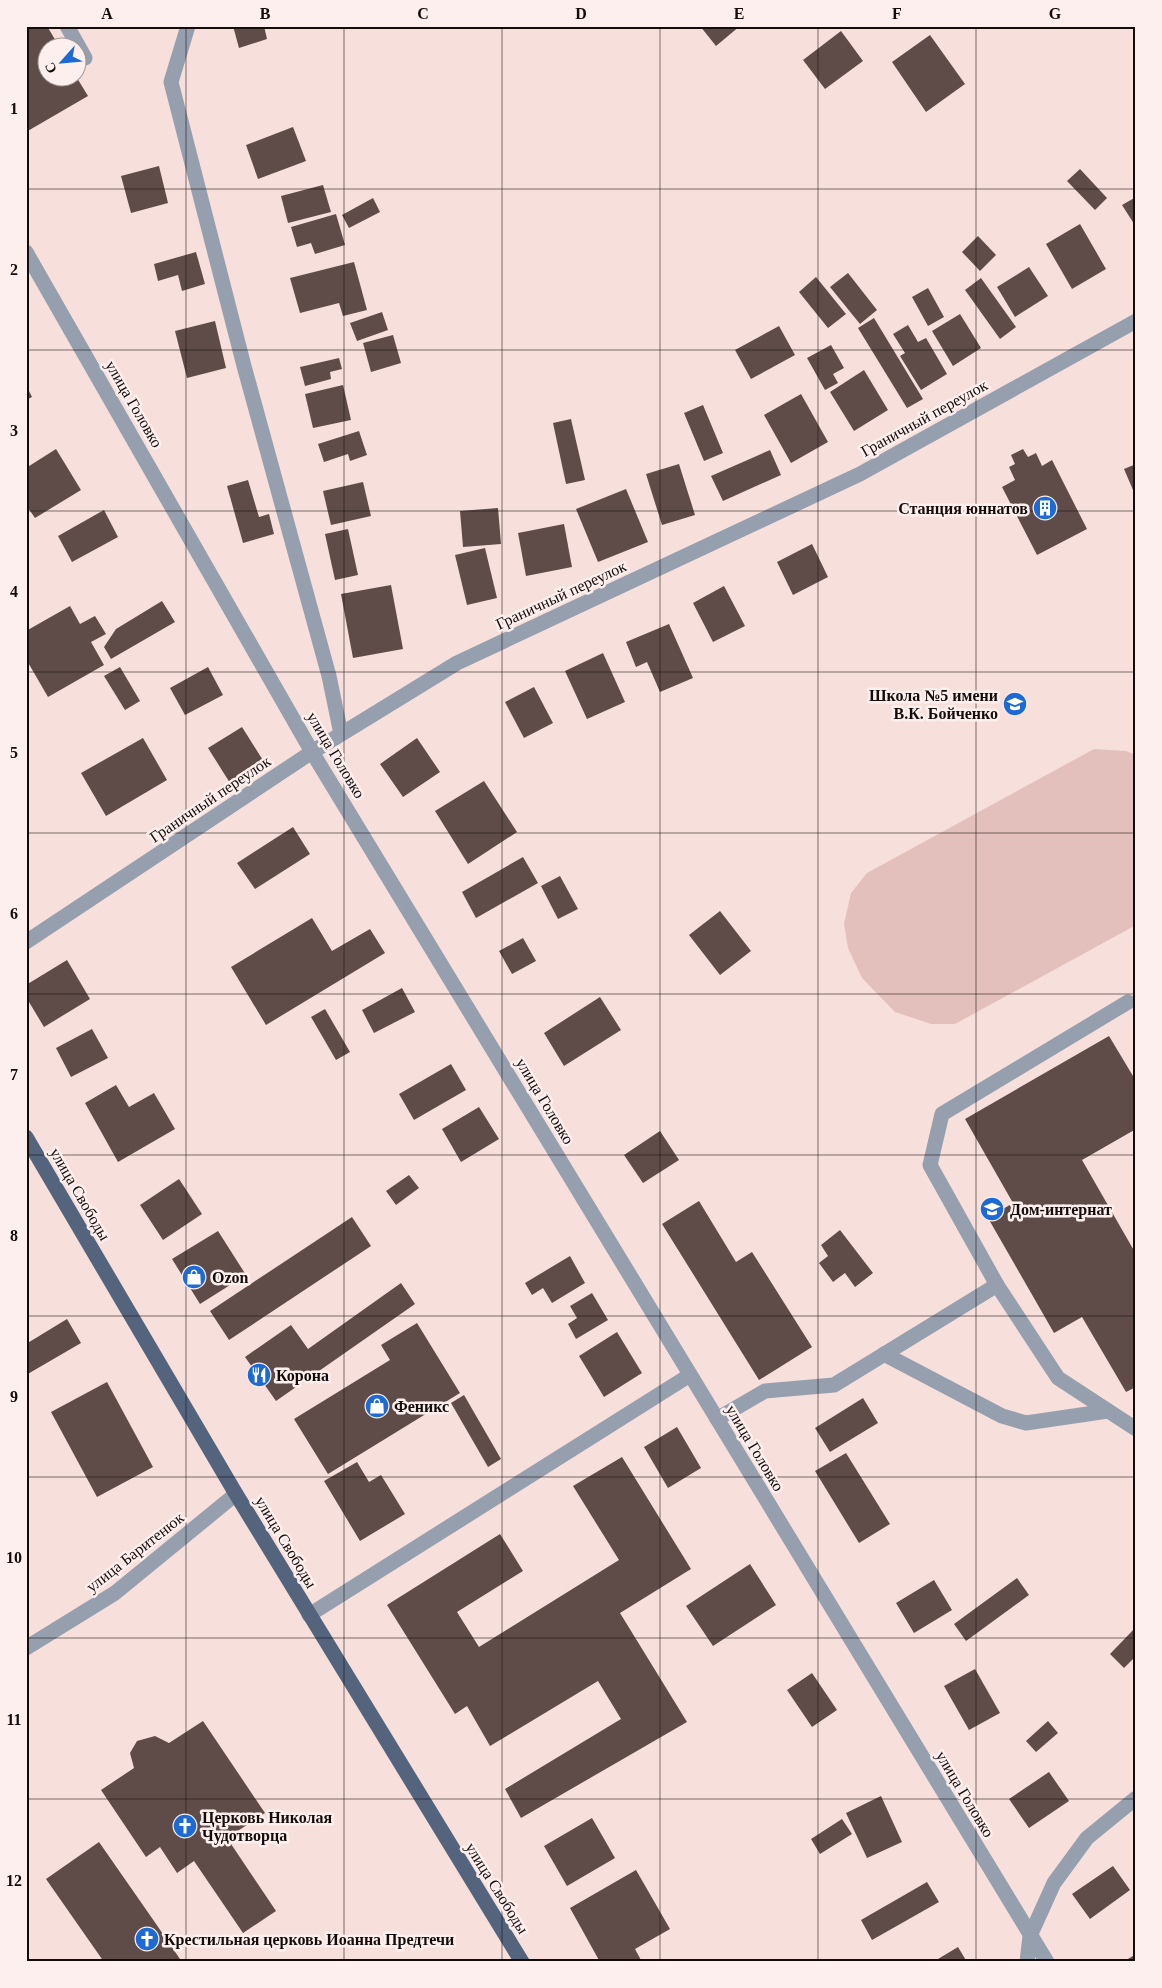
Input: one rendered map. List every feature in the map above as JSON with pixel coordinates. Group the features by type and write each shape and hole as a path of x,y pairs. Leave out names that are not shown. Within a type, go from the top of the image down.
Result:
{"main road":[{"name":"улица Свободы","path":"26,1137 236,1494 522,1962"}],"street":[{"path":"67,26 74,38"},
{"path":"188,26 171,82 242,357 329,676 341,734"},
{"name":"улица Головко","path":"26,252 312,752 1047,1962"},
{"name":"Граничный переулок","path":"26,942 312,752 457,663 860,474 1136,321"},
{"path":"1128,1002 942,1114 930,1165 997,1285 1058,1378 1136,1429"},
{"path":"717,1420 765,1391 834,1385 997,1285"},
{"path":"884,1354 1002,1416 1026,1423 1108,1411"},
{"path":"309,1615 690,1376"},
{"name":"улица Баритенюк","path":"26,1648 115,1593 236,1494"},
{"path":"1027,1962 1030,1936 1054,1882 1087,1838 1136,1798"}],"shaded area":[{"path":"1094,749 1126,751 1136,755 1136,925 955,1024 931,1024 895,1012 862,978 848,948 844,924 851,893 867,873"}],"building":[{"path":"26,26 47,26 54,38 38,38 38,88 83,88 88,96 26,132"},
{"path":"233,26 264,26 267,39 239,48"},
{"path":"700,26 740,26 716,46"},
{"path":"841,31 863,61 825,89 803,60"},
{"path":"930,35 965,84 926,112 892,62"},
{"path":"293,127 306,161 258,179 246,145"},
{"path":"159,166 168,203 131,213 121,176"},
{"path":"1080,169 1107,198 1095,210 1067,181"},
{"path":"323,185 331,212 288,223 281,196"},
{"path":"1136,197 1136,227 1122,205"},
{"path":"373,198 380,212 349,228 342,215"},
{"path":"336,214 345,245 315,254 311,243 297,247 291,227"},
{"path":"1080,224 1106,269 1072,289 1046,244"},
{"path":"978,236 996,255 980,271 962,252"},
{"path":"196,252 205,284 182,291 178,275 158,281 154,264"},
{"path":"354,262 367,310 343,316 339,303 300,313 290,278"},
{"path":"1029,267 1048,296 1015,317 997,287"},
{"path":"848,273 877,310 860,324 830,287"},
{"path":"816,277 846,314 828,328 799,292"},
{"path":"981,278 1016,327 1000,339 965,290"},
{"path":"928,288 944,317 928,326 912,297"},
{"path":"382,312 388,330 357,341 350,323"},
{"path":"960,314 981,348 953,366 932,331"},
{"path":"874,318 923,399 907,408 858,328"},
{"path":"215,321 226,368 187,378 175,331"},
{"path":"908,325 918,342 926,338 947,374 921,390 900,356 905,353 893,334"},
{"path":"779,326 795,355 751,379 735,350"},
{"path":"393,335 401,363 371,372 363,343"},
{"path":"831,345 844,368 833,374 838,383 825,390 807,358"},
{"path":"339,358 342,369 330,372 331,379 305,386 300,367"},
{"path":"864,370 888,410 854,431 830,392"},
{"path":"26,385 32,397 26,400"},
{"path":"343,385 351,420 313,428 305,394"},
{"path":"801,394 828,442 791,463 764,415"},
{"path":"703,405 723,453 704,461 684,413"},
{"path":"571,419 585,480 566,484 553,423"},
{"path":"359,431 367,455 350,461 348,454 324,462 318,444"},
{"path":"56,449 81,490 35,518 26,505 26,468"},
{"name":"Станция юннатов","path":"1023,449 1028,457 1036,453 1042,466 1052,460 1087,529 1037,555 1002,487 1015,480 1009,467 1015,464 1011,455"},
{"path":"770,450 781,475 723,501 711,476"},
{"path":"679,464 695,515 662,525 646,474"},
{"path":"1136,464 1136,497 1124,469"},
{"path":"248,480 259,517 269,514 274,534 243,543 227,486"},
{"path":"363,482 371,516 331,525 323,491"},
{"path":"626,489 648,542 598,562 576,509"},
{"path":"498,508 501,544 463,547 460,511"},
{"path":"104,510 118,537 72,562 58,536"},
{"path":"564,524 572,567 526,576 518,533"},
{"path":"348,529 358,575 335,580 325,534"},
{"path":"812,544 828,577 793,595 777,562"},
{"path":"485,548 497,598 467,605 455,555"},
{"path":"391,585 403,649 353,658 341,594"},
{"path":"724,586 745,626 713,642 693,603"},
{"path":"162,601 175,622 111,659 104,647 116,629"},
{"path":"70,606 80,624 95,616 106,634 91,642 104,665 48,697 26,659 26,631"},
{"path":"669,624 693,678 660,692 647,662 636,667 626,642"},
{"path":"603,653 625,702 587,719 565,671"},
{"path":"120,667 140,701 125,710 104,676"},
{"path":"208,667 223,695 185,715 170,688"},
{"path":"534,687 553,723 524,738 505,702"},
{"path":"242,727 264,762 230,783 208,748"},
{"path":"143,738 167,780 106,816 81,773"},
{"path":"417,738 440,772 403,797 380,764"},
{"path":"484,781 517,832 468,864 435,811"},
{"path":"293,827 310,854 255,889 237,863"},
{"path":"523,857 538,883 476,918 462,892"},
{"path":"560,876 578,909 558,919 541,886"},
{"path":"720,911 751,951 720,975 689,935"},
{"path":"312,918 332,951 370,929 385,953 266,1025 231,967"},
{"path":"523,938 536,961 512,974 499,951"},
{"path":"67,960 90,999 44,1027 26,997 26,985"},
{"path":"402,988 415,1012 374,1033 362,1010"},
{"path":"600,997 621,1030 564,1066 544,1033"},
{"path":"325,1009 350,1052 336,1060 311,1017"},
{"path":"92,1029 108,1058 71,1077 56,1048"},
{"path":"1109,1036 1136,1081 1136,1129 1082,1160 1136,1254 1136,1387 1126,1392 1082,1317 1054,1333 988,1218 1013,1203 965,1119"},
{"path":"451,1064 466,1090 414,1120 399,1094"},
{"path":"116,1085 129,1107 154,1093 175,1129 118,1162 85,1103"},
{"path":"479,1107 499,1139 461,1162 442,1129"},
{"path":"660,1131 679,1160 643,1183 624,1155"},
{"path":"409,1175 419,1188 396,1205 386,1191"},
{"path":"179,1179 202,1214 163,1240 140,1205"},
{"path":"699,1201 736,1262 752,1252 812,1347 759,1380 662,1224"},
{"path":"352,1217 371,1246 229,1340 210,1311"},
{"path":"840,1230 873,1273 855,1287 845,1273 833,1282 819,1263 828,1256 821,1245"},
{"path":"218,1231 246,1275 200,1304 172,1259"},
{"path":"570,1256 585,1283 552,1303 543,1288 532,1295 525,1283"},
{"path":"401,1283 415,1304 276,1401 245,1357 291,1325 308,1349"},
{"path":"592,1293 608,1320 576,1339 568,1324 577,1318 570,1306"},
{"path":"67,1319 81,1343 26,1375 26,1344"},
{"name":"Феникс","path":"417,1323 460,1393 328,1474 294,1419 390,1360 381,1345"},
{"path":"617,1332 642,1373 604,1397 579,1356"},
{"path":"107,1382 153,1467 97,1497 51,1412"},
{"path":"464,1395 501,1459 488,1467 451,1403"},
{"path":"863,1398 878,1423 830,1452 815,1428"},
{"path":"677,1427 701,1468 668,1488 644,1447"},
{"path":"846,1453 890,1524 859,1543 815,1471"},
{"path":"622,1457 691,1569 620,1613 687,1722 521,1818 505,1789 621,1719 598,1681 490,1746 467,1706 455,1714 387,1605 500,1534 523,1571 457,1612 479,1647 619,1560 573,1486"},
{"path":"357,1462 369,1482 381,1475 405,1514 360,1541 324,1481"},
{"path":"750,1564 776,1605 713,1646 686,1606"},
{"path":"1017,1578 1029,1595 966,1641 954,1624"},
{"path":"934,1580 952,1610 914,1633 896,1603"},
{"path":"1136,1627 1136,1656 1124,1668 1110,1654"},
{"path":"975,1669 1000,1713 969,1730 944,1686"},
{"path":"812,1673 837,1710 812,1727 787,1690"},
{"name":"Церковь Николая Чудотворца","path":"203,1721 265,1813 227,1838 276,1911 243,1933 194,1861 177,1873 160,1847 146,1857 101,1790 134,1768 130,1753 137,1741 155,1736 169,1743"},
{"path":"1048,1721 1058,1733 1036,1752 1026,1741"},
{"path":"1049,1772 1069,1801 1029,1828 1009,1799"},
{"path":"881,1796 902,1842 867,1858 846,1813"},
{"path":"592,1818 615,1858 567,1886 544,1846"},
{"path":"842,1819 852,1834 820,1854 811,1839"},
{"path":"99,1842 182,1962 104,1962 46,1879"},
{"path":"1113,1866 1130,1890 1090,1919 1072,1894"},
{"path":"636,1870 670,1929 635,1949 642,1962 600,1962 570,1908"},
{"path":"927,1882 939,1902 872,1940 861,1920"},
{"path":"958,1947 967,1962 933,1962"},
{"path":"1136,1954 1136,1962 1123,1962"}],"place":[{"name":"Станция юннатов","path":"1045,508"},
{"name":"Школа №5 имени В.К. Бойченко","path":"1015,704"},
{"name":"Дом-интернат","path":"992,1209"},
{"name":"Ozon","path":"194,1277"},
{"name":"Корона","path":"259,1375"},
{"name":"Феникс","path":"377,1406"},
{"name":"Церковь Николая Чудотворца","path":"185,1826"},
{"name":"Крестильная церковь Иоанна Предтечи","path":"147,1939"}]}
